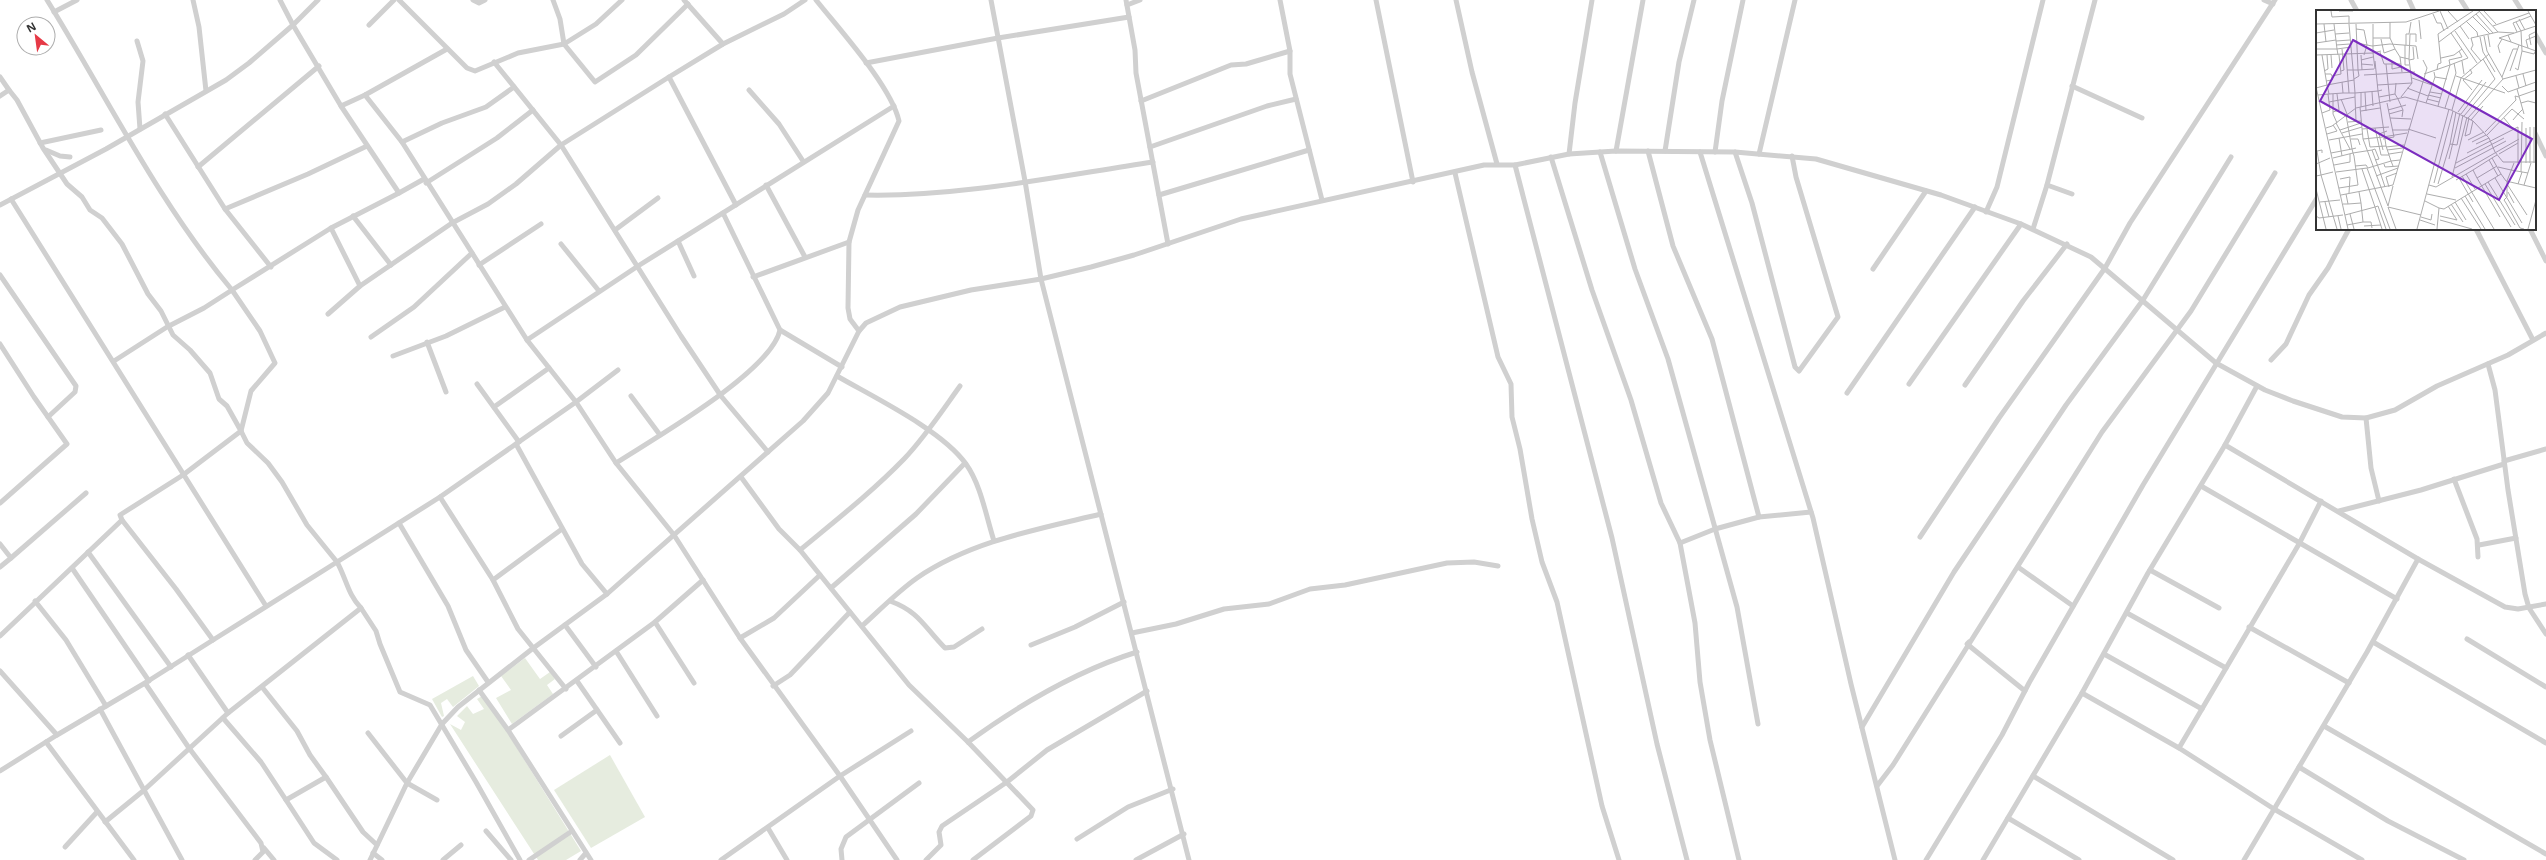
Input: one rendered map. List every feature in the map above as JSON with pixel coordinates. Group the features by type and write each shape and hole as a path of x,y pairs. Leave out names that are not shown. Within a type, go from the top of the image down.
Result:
{"street":[{"path":"47,0 80,53 126,137 182,222 260,331 275,363 250,391 241,431 183,475 120,515 122,520 176,588 213,640"},
{"path":"54,12 77,0"},
{"path":"193,0 199,27 206,91"},
{"path":"280,0 293,25 319,66 341,106 399,193"},
{"path":"0,206 126,137 238,72 293,25 318,0"},
{"path":"369,24 394,0"},
{"path":"399,0 470,71 475,71 518,53 564,44 596,24 622,0"},
{"path":"473,0 479,4 485,0"},
{"path":"553,0 560,19 564,44 579,60 591,79 595,82 599,81 636,55 686,2 723,44"},
{"path":"328,314 360,286 452,223 488,204 516,184 561,145 723,44 766,23 805,0"},
{"path":"816,0 866,64 894,106 899,120 897,128 852,226 849,242 848,308 850,319 859,331"},
{"path":"991,0 1026,181 1041,279 1190,860"},
{"path":"1140,0 1127,2 1141,101 1168,244"},
{"path":"1280,0 1290,51 1290,74 1322,200"},
{"path":"1376,0 1413,182"},
{"path":"1456,0 1472,72 1497,164"},
{"path":"1569,154 1575,103 1592,0"},
{"path":"1616,151 1643,0"},
{"path":"1665,151 1679,62 1694,0"},
{"path":"1715,152 1722,102 1743,0"},
{"path":"1759,154 1795,0"},
{"path":"1986,212 1997,187 2043,0"},
{"path":"2033,229 2047,185 2095,0"},
{"path":"1920,537 1999,418 2105,268 2130,223 2274,2 2264,0"},
{"path":"2350,0 2357,10"},
{"path":"2408,0 2413,10"},
{"path":"2461,0 2467,10"},
{"path":"2515,0 2521,10"},
{"path":"866,64 998,38 1129,17"},
{"path":"2536,36 2546,53"},
{"path":"137,41 144,61 138,102 140,129"},
{"path":"341,106 365,95 447,49"},
{"path":"1141,101 1231,65 1246,64 1290,51"},
{"path":"494,62 561,145 721,396 768,452"},
{"path":"198,167 319,66"},
{"path":"669,77 736,204"},
{"path":"0,78 17,100 43,148 62,173 70,188 77,192 90,210 102,218 122,244 148,294 160,311 167,327 210,373 219,399 228,406 247,443 278,476 307,525 337,562 345,576 349,592 376,631 400,692 430,705 520,860"},
{"path":"2072,86 2142,118"},
{"path":"402,142 442,123 486,107 514,87"},
{"path":"0,96 9,90"},
{"path":"749,90 778,124 803,161"},
{"path":"365,95 402,142 425,181 527,340 576,402 616,463 674,535 740,638 773,686 840,776 897,860"},
{"path":"1150,147 1267,106 1296,98"},
{"path":"527,340 638,266 803,161 894,106"},
{"path":"114,361 167,327 204,308 272,267 331,228 425,181 497,138 533,110"},
{"path":"165,114 225,209 272,267"},
{"path":"40,143 101,130"},
{"path":"2536,135 2546,156"},
{"path":"225,209 308,174 367,146"},
{"path":"43,148 60,156 70,157"},
{"path":"1159,195 1310,150"},
{"path":"370,860 406,783 442,724 488,682 607,594 768,452 828,393 859,331 866,323 900,308 971,290 1041,279 1120,259 1241,219 1322,200 1497,164 1515,165 1569,154 1616,151 1665,151 1735,152 1792,156 1816,159 1926,191 2021,224 2067,244 2105,268 2216,363 2257,386 2293,402 2342,417 2366,418 2395,410 2437,386 2488,364 2546,333"},
{"path":"1648,151 1673,246 1712,339 1759,517"},
{"path":"1600,152 1635,269 1668,359 1737,607 1758,724"},
{"path":"1700,152 1811,512 1895,860"},
{"path":"1735,152 1752,203 1795,366 1799,371 1838,317 1796,177 1792,156"},
{"path":"1551,157 1592,290 1631,400 1661,503 1680,543 1695,623 1700,682 1710,740 1739,860"},
{"path":"1862,727 1954,572 2066,405 2143,300 2231,157"},
{"path":"865,195 894,196 1026,181 1152,162"},
{"path":"1515,165 1612,538 1657,744 1687,860"},
{"path":"1455,173 1498,357 1511,384 1512,417 1520,449 1532,519 1542,562 1557,602 1602,806 1619,860"},
{"path":"1877,786 1893,764 1967,644 2102,432 2177,331 2222,263 2275,173"},
{"path":"766,185 805,257"},
{"path":"2047,185 2072,194"},
{"path":"1873,269 1926,191"},
{"path":"615,230 658,198"},
{"path":"11,199 114,361 183,475 266,606"},
{"path":"1926,860 2002,735 2073,606 2216,363 2316,200"},
{"path":"1847,393 1975,207"},
{"path":"723,213 780,330 842,367"},
{"path":"353,216 391,265"},
{"path":"479,265 541,224"},
{"path":"1909,384 2021,224"},
{"path":"331,228 360,286"},
{"path":"2271,360 2286,344 2309,295 2328,268 2348,230"},
{"path":"2477,230 2533,340"},
{"path":"2530,230 2546,261"},
{"path":"678,241 694,276"},
{"path":"753,277 849,242"},
{"path":"561,244 600,291"},
{"path":"1965,385 2023,301 2067,244"},
{"path":"371,337 414,306 472,253"},
{"path":"0,275 76,386 75,392 48,417"},
{"path":"394,356 427,342 446,336 505,307"},
{"path":"616,463 721,396 771,349 780,330"},
{"path":"427,342 446,392"},
{"path":"0,344 67,444 66,447 0,503"},
{"path":"2488,364 2495,390 2504,463 2529,608 2545,633"},
{"path":"494,407 549,368"},
{"path":"0,771 57,735 147,682 440,497 576,402 618,370"},
{"path":"837,376 929,430 965,463 974,480 994,541"},
{"path":"477,384 518,443 562,529 582,564 607,594"},
{"path":"800,550 844,514 904,459 929,430 960,386"},
{"path":"1985,859 2082,693 2150,570 2225,445 2257,386"},
{"path":"631,396 660,435"},
{"path":"2366,418 2371,468 2379,501"},
{"path":"2225,445 2497,604 2511,609 2529,608 2546,604"},
{"path":"2339,511 2454,479 2546,449"},
{"path":"831,588 916,514 965,463"},
{"path":"741,477 779,529 800,550 909,685 968,742 1030,807 1033,813 973,860"},
{"path":"2454,479 2479,545 2478,557"},
{"path":"2201,486 2299,544 2397,599"},
{"path":"0,566 86,492"},
{"path":"1967,644 2066,492"},
{"path":"440,497 493,580 518,630 566,689"},
{"path":"2179,748 2299,544 2321,501"},
{"path":"1680,543 1715,529 1759,517 1811,512"},
{"path":"862,626 918,578 941,564 994,541 1102,514"},
{"path":"0,636 35,601 122,520"},
{"path":"399,523 448,606 466,650 488,682"},
{"path":"493,580 562,529"},
{"path":"2479,545 2516,538"},
{"path":"0,544 11,558"},
{"path":"88,552 171,667"},
{"path":"2244,860 2373,642 2418,559"},
{"path":"1132,633 1182,622 1224,609 1270,604 1310,589 1345,585 1447,563 1474,562 1498,566"},
{"path":"2018,566 2073,606"},
{"path":"72,568 102,610 189,748 274,860"},
{"path":"2150,570 2219,608"},
{"path":"740,638 774,618 820,575"},
{"path":"508,730 577,681 655,622 703,580"},
{"path":"35,601 66,640 106,706"},
{"path":"890,601 907,607 916,614 945,648 954,647 982,630"},
{"path":"1031,645 1075,627 1124,602"},
{"path":"105,822 143,791 222,718 361,608"},
{"path":"773,686 790,675 850,612"},
{"path":"2126,612 2226,668"},
{"path":"655,622 694,683"},
{"path":"565,625 596,666"},
{"path":"2249,628 2349,683"},
{"path":"2466,639 2546,687"},
{"path":"2373,642 2546,743"},
{"path":"1967,644 2025,691"},
{"path":"616,651 658,716"},
{"path":"968,742 1024,704 1091,669 1137,652"},
{"path":"2104,654 2202,709"},
{"path":"188,656 228,713"},
{"path":"0,671 57,735"},
{"path":"577,681 620,743"},
{"path":"262,686 298,731 310,756 363,832 377,844"},
{"path":"479,690 508,730 591,860"},
{"path":"926,860 941,845 939,832 942,826 1006,782 1052,747 1147,691"},
{"path":"2082,693 2179,748 2274,809 2362,860"},
{"path":"100,709 143,791 182,860"},
{"path":"561,736 597,710"},
{"path":"222,718 261,762 314,843 337,860"},
{"path":"2324,726 2546,854"},
{"path":"721,860 840,776 911,731"},
{"path":"368,733 406,783 437,800"},
{"path":"46,742 134,860"},
{"path":"2299,767 2388,821 2464,860"},
{"path":"2033,776 2173,860"},
{"path":"286,800 326,777"},
{"path":"842,860 841,849 846,838 919,783"},
{"path":"1077,839 1128,807 1173,789"},
{"path":"65,847 97,812"},
{"path":"2008,818 2079,860"},
{"path":"768,828 787,860"},
{"path":"486,831 511,860"},
{"path":"529,860 572,831"},
{"path":"1136,860 1184,834"},
{"path":"443,860 461,845"},
{"path":"255,860 264,848"},
{"path":"580,860 586,853"},
{"path":"373,854 382,860"}],"shaded area":[{"path":"525,658 540,679 550,672 555,679 547,685 553,694 512,724 496,698 511,690 501,676"},
{"path":"473,676 479,686 453,707 447,699 441,703 444,716 442,717 432,699"},
{"path":"484,695 581,851 566,860 538,860 450,724 461,730 465,722 457,716 467,706 473,714 484,709 477,699"},
{"path":"610,755 645,817 591,848 554,790"}]}
